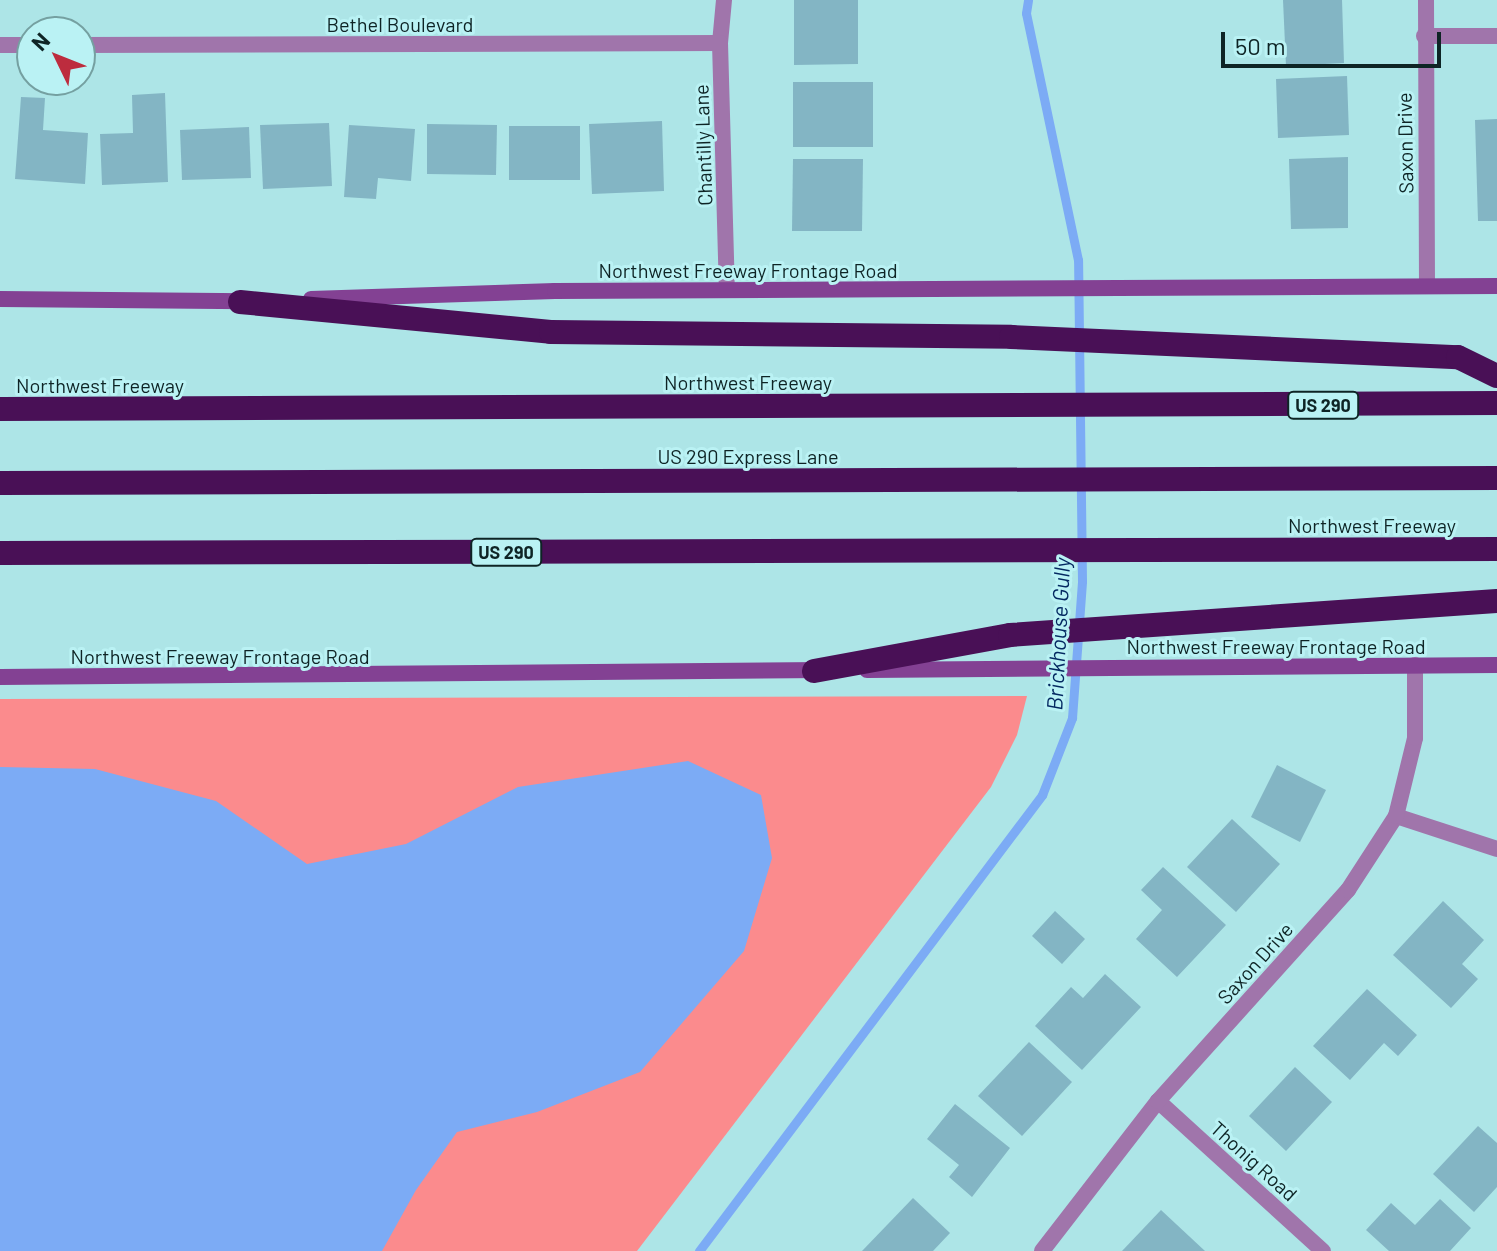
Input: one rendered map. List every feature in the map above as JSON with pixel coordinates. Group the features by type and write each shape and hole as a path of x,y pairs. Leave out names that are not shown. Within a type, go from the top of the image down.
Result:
{"highway":[{"path":"240,302 551,332 1011,337 1458,357 1497,376"},
{"name":"Northwest Freeway","path":"0,409 1497,403"},
{"name":"US 290 Express Lane","path":"0,483 1497,478"},
{"name":"Northwest Freeway","path":"0,553 1497,549"},
{"path":"814,671 1010,635 1497,601"}],"main road":[{"name":"Northwest Freeway Frontage Road","path":"0,299 240,302 727,290 1497,286"},
{"name":"Northwest Freeway Frontage Road","path":"0,677 1497,665"}],"street":[{"name":"Chantilly Lane","path":"724,0 720,43 727,290"},
{"name":"Saxon Drive","path":"1426,0 1427,286"},
{"path":"1424,36 1497,36"},
{"name":"Bethel Boulevard","path":"96,45 720,43"},
{"name":"Saxon Drive","path":"1042,1251 1158,1101 1348,890 1396,816 1415,738 1415,665"},
{"path":"1396,816 1497,849"},
{"name":"Thonig Road","path":"1158,1101 1323,1251"}],"shaded area":[{"path":"1027,696 1017,735 991,787 637,1251 0,1251 0,699"}],"water":[{"path":"688,761 761,795 772,858 744,951 640,1072 537,1112 457,1132 416,1190 382,1251 0,1251 0,767 95,769 216,801 307,864 406,844 518,787"}],"building":[{"path":"794,0 858,0 858,64 794,65"},
{"path":"1283,0 1342,0 1344,63 1286,66"},
{"path":"1347,76 1349,135 1278,138 1276,79"},
{"path":"793,82 873,82 873,147 793,147"},
{"path":"165,93 168,182 102,185 100,134 133,133 132,95"},
{"path":"21,97 45,98 43,130 88,133 85,184 15,179"},
{"path":"1497,119 1497,221 1478,221 1475,120"},
{"path":"662,121 664,191 592,194 589,124"},
{"path":"329,123 332,186 263,189 260,125"},
{"path":"427,124 497,125 496,175 427,174"},
{"path":"349,125 415,129 411,181 378,178 376,199 344,197"},
{"path":"509,126 580,126 580,180 509,180"},
{"path":"249,127 251,178 182,180 180,130"},
{"path":"1348,157 1348,228 1291,229 1289,159"},
{"path":"793,159 863,159 862,231 792,231"},
{"path":"1277,765 1326,790 1300,842 1251,817"},
{"path":"1232,819 1280,864 1236,912 1187,867"},
{"path":"1163,867 1226,925 1177,977 1136,939 1162,910 1141,890"},
{"path":"1443,901 1484,940 1462,964 1478,979 1451,1008 1393,955"},
{"path":"1055,911 1085,939 1062,964 1032,936"},
{"path":"1105,974 1141,1007 1082,1070 1035,1026 1071,987 1083,998"},
{"path":"1367,989 1417,1035 1398,1056 1384,1043 1350,1080 1313,1046"},
{"path":"1029,1042 1072,1082 1022,1136 978,1096"},
{"path":"1295,1067 1332,1102 1286,1151 1249,1116"},
{"path":"955,1104 1010,1148 972,1197 949,1177 959,1165 927,1139"},
{"path":"1478,1126 1497,1143 1497,1187 1474,1212 1433,1174"},
{"path":"913,1198 950,1233 933,1251 862,1251"},
{"path":"1440,1199 1471,1228 1450,1251 1389,1251 1366,1230 1391,1203 1415,1225"},
{"path":"1161,1210 1205,1251 1122,1251"}],"waterway":[{"name":"Brickhouse Gully","path":"699,1251 1042,795 1072,718 1082,581 1078,260 1026,13 1028,0"}]}
